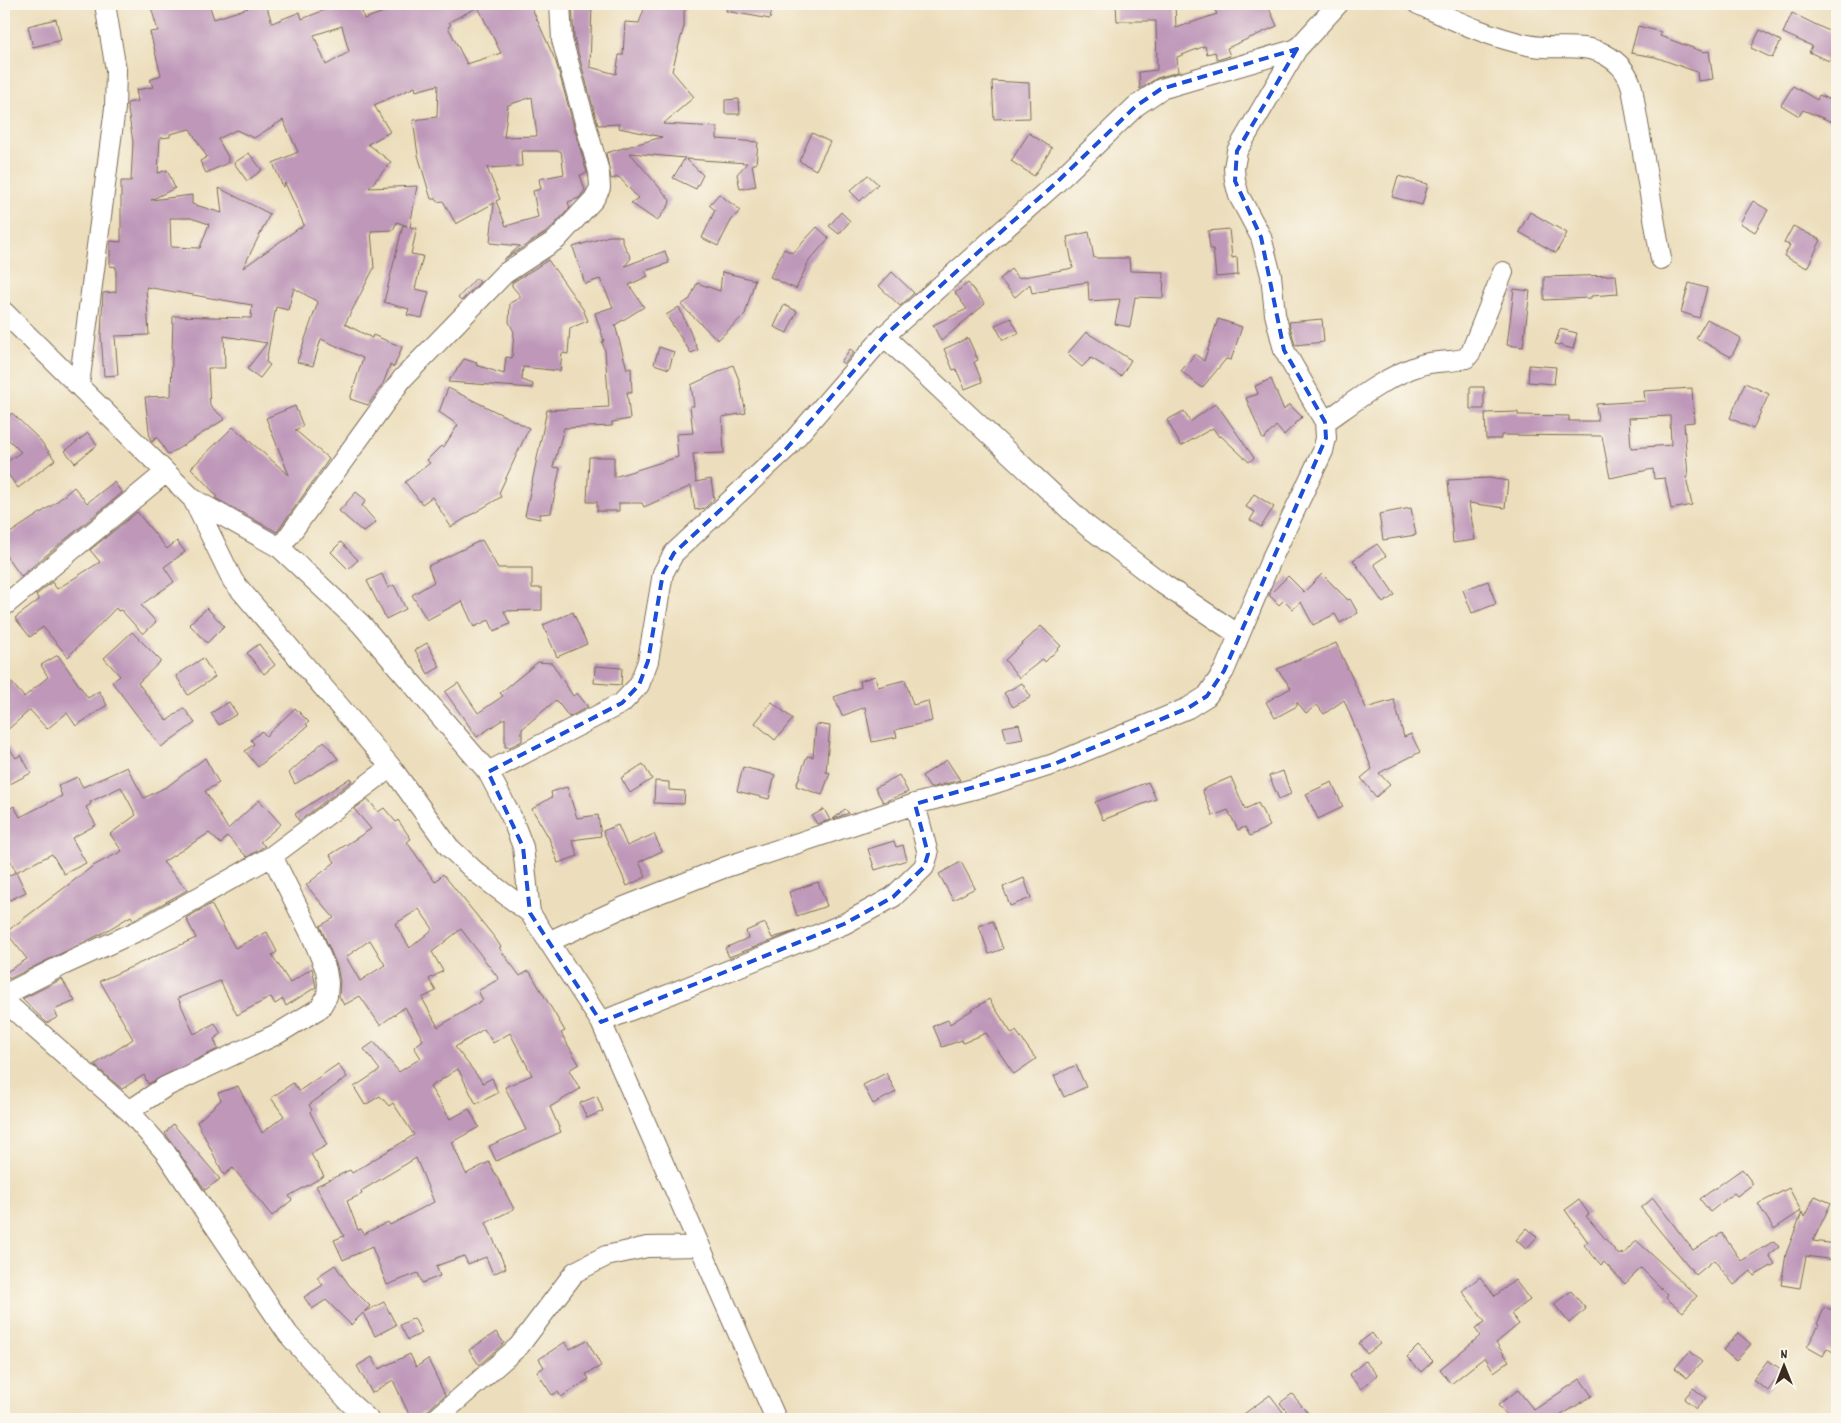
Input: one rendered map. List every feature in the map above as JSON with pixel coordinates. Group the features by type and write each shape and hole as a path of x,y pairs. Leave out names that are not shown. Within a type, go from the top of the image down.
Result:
{"street":[{"path":"79,385 115,108 116,70 105,4"},
{"path":"280,548 402,378 504,274 556,240 594,199 600,188 599,172 562,40 560,4"},
{"path":"548,942 624,907 723,868 914,804 989,785 1054,764 1188,708 1207,696 1224,671 1270,560 1323,451 1325,422 1284,350 1275,314 1271,275 1261,237 1239,196 1235,181 1237,151 1297,49 1338,4"},
{"path":"1418,4 1498,38 1531,46 1587,49 1603,53 1619,64 1628,75 1632,88 1661,259"},
{"path":"488,772 622,703 639,686 648,661 664,573 674,553 786,449 884,336 1056,183 1147,97 1161,89 1297,49"},
{"path":"1325,422 1398,374 1421,365 1466,358 1471,352 1502,272"},
{"path":"4,312 193,499 280,548 360,624 488,772 511,816 523,847 530,913"},
{"path":"884,336 1087,526 1163,584 1239,635"},
{"path":"4,606 165,473"},
{"path":"193,499 234,581 391,767 449,847 476,873 530,913 601,1022 776,1419"},
{"path":"4,995 62,965 144,928 272,856 391,767"},
{"path":"601,1022 844,924 893,896 924,867 928,854 914,804"},
{"path":"129,1111 165,1087 277,1034 320,1008 327,996 326,970 312,936 272,856"},
{"path":"4,1001 129,1111 165,1152 288,1334 350,1404 368,1419"},
{"path":"436,1419 519,1346 575,1272 606,1256 639,1248 699,1246"}],"highlighted area":[{"path":"1297,49 1237,151 1235,181 1261,237 1284,350 1325,422 1326,438 1224,671 1207,696 1188,708 1054,764 915,804 928,854 924,867 893,897 844,924 601,1022 530,913 523,847 488,772 622,703 639,685 648,661 663,573 674,553 786,449 884,336 1056,183 1136,106 1161,89"}],"building":[{"path":"150,4 209,4 214,19 248,8 246,4 266,4 272,23 300,12 302,19 327,9 325,4 360,4 364,19 392,9 391,4 530,4 556,62 587,173 580,175 585,190 579,198 568,202 570,208 548,231 503,260 520,246 490,243 494,203 456,224 443,201 437,202 437,199 431,199 418,155 413,120 437,117 438,85 416,91 415,87 374,105 390,132 368,144 391,162 369,188 417,186 410,227 417,228 411,254 423,256 415,289 429,292 422,318 407,315 409,309 384,302 403,225 407,226 397,222 393,230 371,231 374,268 345,324 372,338 373,335 402,347 394,367 390,365 383,384 368,405 350,399 363,358 321,339 313,366 297,362 318,302 294,288 288,310 276,307 266,362 270,365 260,378 247,369 267,343 224,336 225,368 208,368 210,406 225,419 168,455 157,437 152,442 150,439 145,397 171,396 173,316 251,318 252,305 146,287 149,335 115,336 118,375 104,376 101,336 103,293 116,292 116,267 110,266 110,241 121,242 121,181 131,181 133,142 127,103 138,101 136,90 153,87 150,80 161,75 150,32 158,31","holes":["478,7 501,53 467,64 448,27 451,25 449,22","342,26 349,52 326,65 314,35","532,97 537,136 504,137 508,105","283,120 298,152 273,163 283,187 285,183 304,225 301,229 299,228 243,268 270,214 219,188 222,213 192,204 192,195 151,200 175,188 167,170 158,173 160,138 170,137 170,134 190,129 207,157 200,161 206,173 228,163 228,157 218,139 236,130 254,138","521,151 561,151 564,174 539,179 541,189 533,191 538,217 506,226 496,201 500,199 487,168 522,166","170,218 191,218 209,224 200,248 171,247"]},
{"path":"572,4 592,4 590,67 616,74 619,55 623,55 625,22 639,23 646,4 688,4 684,12 684,26 672,71 694,97 663,124 717,127 717,139 758,142 756,164 752,164 756,186 740,189 737,174 747,163 686,159 703,175 696,189 673,178 685,158 630,153 670,200 669,205 657,221 631,203 638,198 619,177 611,179 606,153 662,137 619,128 620,124 598,125 574,38"},
{"path":"727,4 773,4 770,19 726,11"},
{"path":"1116,4 1175,4 1176,28 1217,14 1212,4 1267,4 1277,26 1227,48 1230,56 1217,60 1215,52 1207,54 1205,46 1177,57 1178,72 1157,78 1140,89 1139,72 1157,70 1156,21 1117,21"},
{"path":"1792,13 1837,35 1837,44 1829,61 1809,52 1812,46 1783,33"},
{"path":"56,19 61,40 33,47 28,26"},
{"path":"1638,26 1661,32 1660,36 1704,52 1709,51 1713,79 1698,81 1697,72 1655,57 1631,53"},
{"path":"1760,30 1781,41 1772,58 1751,48"},
{"path":"992,81 1029,83 1030,118 994,119"},
{"path":"1793,86 1817,100 1819,95 1837,103 1837,124 1803,110 1799,116 1781,105"},
{"path":"739,99 740,114 725,114 725,100"},
{"path":"812,133 830,142 816,170 799,161"},
{"path":"1029,133 1052,148 1034,176 1011,161"},
{"path":"249,153 262,170 247,181 234,163"},
{"path":"868,175 878,184 860,201 850,191"},
{"path":"1398,176 1428,184 1422,205 1392,197"},
{"path":"719,194 740,210 731,221 718,246 702,238 715,210 709,205"},
{"path":"1753,201 1768,210 1755,232 1740,223"},
{"path":"841,212 850,221 839,234 829,226"},
{"path":"1530,212 1567,233 1556,253 1519,232"},
{"path":"1793,226 1821,240 1807,268 1784,256 1790,245 1784,243"},
{"path":"817,227 829,238 809,261 796,289 770,277 784,249 793,253"},
{"path":"1229,229 1232,258 1237,257 1238,275 1216,277 1213,249 1210,249 1208,231"},
{"path":"1089,232 1094,258 1129,258 1130,271 1164,272 1163,298 1135,297 1130,327 1115,324 1120,299 1089,301 1088,282 1049,288 1049,290 1032,293 1030,284 1015,297 1000,279 1011,269 1018,278 1073,268 1067,237"},
{"path":"609,236 622,236 622,241 631,258 625,266 665,251 669,263 645,271 648,276 629,285 644,307 615,325 627,369 631,368 632,393 627,392 630,419 612,422 612,426 564,428 553,467 560,468 551,513 540,514 540,519 525,516 547,410 609,407 605,351 602,342 604,341 595,313 613,307 600,279 585,284 573,247"},
{"path":"548,260 583,309 588,321 570,328 568,354 562,353 560,371 523,367 522,380 533,384 532,388 448,382 464,359 504,374 506,357 512,358 514,332 509,322 510,303 521,297 512,286 512,283"},
{"path":"722,272 755,280 745,314 718,340 681,305 690,299 697,283 720,291"},
{"path":"892,272 914,293 900,306 879,286"},
{"path":"1616,275 1618,294 1591,296 1591,298 1544,300 1544,277"},
{"path":"476,278 480,282 461,301 458,298"},
{"path":"968,283 985,304 941,341 933,325 967,309 955,293"},
{"path":"1689,283 1707,288 1699,318 1681,312"},
{"path":"1514,289 1530,291 1523,347 1507,345"},
{"path":"784,305 797,311 787,333 774,327"},
{"path":"679,307 698,350 691,353 666,315"},
{"path":"1011,318 1019,333 1003,340 995,325"},
{"path":"1218,319 1242,327 1231,360 1226,359 1202,388 1181,371 1195,354 1204,361"},
{"path":"1322,319 1324,342 1295,345 1289,322"},
{"path":"1707,319 1741,338 1731,357 1696,338"},
{"path":"1560,329 1577,333 1573,349 1555,344"},
{"path":"1086,332 1131,360 1121,376 1091,358 1082,367 1067,354"},
{"path":"968,338 978,360 974,362 982,382 965,389 956,369 953,370 944,349"},
{"path":"659,347 674,352 669,369 654,364"},
{"path":"850,349 854,352 844,364 841,362"},
{"path":"733,365 739,380 746,413 722,417 724,453 693,454 696,482 711,479 714,499 705,508 695,510 691,486 644,507 642,503 619,503 619,511 597,511 597,502 587,502 589,457 614,457 614,477 678,457 676,434 693,433 690,406 694,406 691,385"},
{"path":"1529,365 1556,367 1554,384 1528,382"},
{"path":"1271,379 1284,410 1289,404 1302,417 1284,435 1276,426 1263,440 1246,398 1258,394 1255,386"},
{"path":"1745,383 1769,394 1753,429 1730,418"},
{"path":"1470,387 1484,387 1484,409 1470,409"},
{"path":"448,388 529,428 499,493 501,497 451,527 432,497 422,504 405,482 430,463 427,460 441,446 443,448 458,425 439,412"},
{"path":"1692,388 1694,422 1684,423 1688,477 1686,477 1692,505 1671,509 1665,478 1654,479 1653,469 1610,478 1602,436 1501,435 1501,439 1486,439 1485,413 1518,412 1518,415 1569,416 1569,421 1598,421 1596,404 1645,401 1644,391","holes":["1670,416 1671,445 1631,448 1629,418"]},
{"path":"1216,403 1254,458 1249,462 1221,436 1219,437 1213,428 1181,446 1167,420 1184,411 1190,422"},
{"path":"295,406 303,426 295,430 329,459 277,532 215,498 217,496 191,468 233,427 289,475 266,418"},
{"path":"12,413 40,440 55,460 18,488 4,469 4,464 21,452 4,435 4,421"},
{"path":"88,433 97,445 75,463 65,451"},
{"path":"1489,478 1508,481 1505,508 1469,503 1475,540 1453,543 1448,480"},
{"path":"114,482 122,493 21,576 4,553 4,537 54,504 74,487 87,503"},
{"path":"356,492 366,500 362,506 376,522 363,532 339,511"},
{"path":"1254,494 1274,507 1261,527 1250,520 1255,512 1246,507"},
{"path":"1411,508 1416,535 1383,540 1379,514"},
{"path":"137,512 167,549 177,541 185,552 164,567 174,582 141,605 156,622 143,634 121,610 118,611 116,608 68,657 43,627 30,637 15,618 39,600 36,595 52,582 57,589 100,562 90,550"},
{"path":"482,540 498,568 532,568 532,588 542,588 542,610 504,611 510,624 494,631 489,620 474,627 462,601 427,620 412,595 434,582 428,566"},
{"path":"341,542 358,560 348,569 331,552"},
{"path":"1377,544 1386,556 1374,564 1395,595 1383,603 1353,560"},
{"path":"382,574 388,588 394,585 406,609 386,619 367,581"},
{"path":"1322,574 1348,600 1350,599 1358,613 1340,623 1335,614 1313,625 1301,602 1293,609 1284,600 1279,605 1269,595 1288,576 1304,592"},
{"path":"1488,581 1496,604 1472,613 1463,590"},
{"path":"207,608 224,626 207,643 189,624"},
{"path":"573,612 587,644 557,657 543,625"},
{"path":"1041,626 1061,646 1045,662 1043,659 1019,678 1005,660"},
{"path":"132,632 161,661 138,683 167,721 184,708 195,723 161,747 112,682 120,676 104,658"},
{"path":"427,643 440,667 428,674 415,650"},
{"path":"1336,643 1366,708 1394,700 1404,737 1411,734 1420,752 1379,773 1390,785 1376,797 1361,778 1372,769 1344,700 1324,714 1317,705 1306,713 1297,702 1297,706 1275,718 1266,702 1291,688 1277,669"},
{"path":"259,644 275,665 264,674 247,653"},
{"path":"58,655 88,698 99,691 107,705 76,726 67,713 47,729 30,710 4,733 4,674 24,697 48,677 41,665"},
{"path":"203,658 215,677 188,695 176,676"},
{"path":"538,662 552,663 573,696 577,693 588,707 569,717 556,700 522,729 522,741 510,747 505,747 505,718 477,737 445,692 458,683 478,713 503,696 500,693"},
{"path":"595,666 622,668 621,685 594,683"},
{"path":"875,676 878,687 905,680 913,705 928,701 932,721 895,730 897,737 872,742 865,707 842,716 834,697 861,687 860,681"},
{"path":"1022,683 1031,697 1013,707 1004,693"},
{"path":"229,702 237,714 219,725 211,713"},
{"path":"772,702 793,719 775,740 755,723"},
{"path":"295,708 309,722 306,724 308,726 258,767 245,751 254,744 251,740 262,731 266,736"},
{"path":"816,724 830,726 826,772 830,773 822,795 796,786 807,756 813,757"},
{"path":"1019,724 1023,739 1007,742 1003,727"},
{"path":"4,741 16,758 21,755 31,773 10,784 4,773"},
{"path":"324,741 338,759 295,784 289,773"},
{"path":"205,758 219,783 205,791 228,829 259,800 281,824 260,842 265,846 247,857 227,836 221,844 209,833 163,862 187,890 133,920 131,916 101,934 9,979 5,973 27,959 6,932 93,866 122,851 110,834 136,815 121,787 90,802 91,804 86,807 96,825 72,838 86,863 64,874 52,854 16,872 4,847 4,812 14,806 20,817 62,796 58,786 77,777 83,787 127,767 144,798 168,786"},
{"path":"947,760 960,780 930,788 922,776"},
{"path":"643,764 652,779 630,793 621,778"},
{"path":"743,767 775,775 769,799 737,791"},
{"path":"1283,771 1291,794 1279,799 1269,776"},
{"path":"899,775 908,792 883,802 875,788"},
{"path":"1231,777 1245,809 1258,803 1270,826 1250,836 1245,827 1238,830 1228,810 1213,816 1202,790"},
{"path":"350,778 352,781 299,821 295,814"},
{"path":"655,781 669,782 669,790 685,791 684,804 654,803"},
{"path":"1148,782 1156,799 1103,820 1095,802"},
{"path":"1332,782 1343,807 1318,819 1306,794"},
{"path":"567,787 577,818 598,815 601,836 572,840 578,856 558,863 549,838 532,809 552,797 551,792"},
{"path":"368,799 378,812 384,808 396,822 398,820 411,839 407,842 435,882 443,874 495,938 501,947 499,948 520,976 528,971 530,972 565,1031 561,1033 579,1064 569,1070 580,1089 550,1107 561,1132 496,1161 489,1146 526,1130 505,1087 532,1075 510,1033 493,1043 484,1029 455,1047 483,1083 492,1078 498,1093 476,1104 458,1069 430,1087 450,1119 469,1109 479,1127 452,1142 466,1174 489,1162 514,1209 486,1223 506,1268 493,1274 486,1257 468,1264 464,1256 436,1266 440,1276 422,1283 418,1273 387,1285 372,1247 343,1260 334,1240 344,1236 316,1186 350,1170 352,1173 414,1135 393,1103 389,1106 380,1096 365,1105 354,1087 380,1070 364,1049 374,1042 399,1072 421,1058 414,1047 423,1040 405,1007 380,1025 360,996 344,1005 339,996 340,981 337,966 320,926 334,918 306,885 335,862 330,855 371,829 354,809","holes":["419,909 433,929 410,948 395,924","461,929 499,979 478,991 483,1000 438,1027 422,998 436,991 429,979 443,971 432,952","370,940 385,965 360,981 346,957","416,1158 434,1202 390,1225 388,1222 364,1234 361,1229 358,1230 347,1201 362,1194 361,1191"]},
{"path":"824,809 830,820 817,824 812,816"},
{"path":"845,809 849,813 833,819"},
{"path":"618,825 627,846 654,834 662,851 639,862 646,877 627,886 603,831"},
{"path":"894,841 896,847 903,845 907,860 875,870 868,849"},
{"path":"961,862 975,888 953,900 939,874"},
{"path":"16,872 26,892 10,900 4,888 4,878"},
{"path":"1024,878 1031,898 1010,906 1003,887"},
{"path":"818,882 827,906 797,916 789,892"},
{"path":"211,904 235,948 267,932 277,952 272,955 290,983 312,968 316,987 286,1006 283,999 275,1004 271,997 237,1015 220,981 178,998 194,1034 215,1023 221,1034 214,1039 218,1049 148,1084 144,1075 122,1089 94,1065 133,1039 100,981 196,938 186,918"},
{"path":"993,921 1003,949 989,954 979,926"},
{"path":"765,923 772,938 796,931 729,957 725,948 748,938 746,931"},
{"path":"62,979 75,1001 54,1010 58,1017 47,1023 22,999"},
{"path":"989,999 1012,1034 1016,1031 1036,1059 1014,1074 986,1033 963,1043 962,1040 942,1047 933,1026 948,1020 950,1024"},
{"path":"338,1064 347,1077 309,1105 312,1110 310,1112 327,1145 311,1154 324,1176 289,1196 292,1200 272,1216 233,1168 224,1175 197,1122 221,1100 218,1093 238,1086 262,1133 284,1116 271,1098 293,1083 299,1091"},
{"path":"1076,1065 1086,1087 1064,1097 1054,1076"},
{"path":"886,1073 896,1092 873,1104 863,1085"},
{"path":"597,1096 603,1111 587,1118 580,1103"},
{"path":"173,1124 220,1179 205,1190 165,1133"},
{"path":"1742,1169 1753,1184 1737,1196 1734,1193 1710,1212 1700,1199"},
{"path":"1789,1188 1801,1211 1774,1229 1758,1204"},
{"path":"1815,1196 1831,1203 1813,1241 1836,1244 1834,1260 1806,1256 1800,1288 1781,1285 1786,1254 1802,1212 1804,1217"},
{"path":"1653,1198 1693,1250 1722,1233 1741,1261 1774,1241 1779,1247 1769,1255 1775,1264 1754,1276 1751,1271 1734,1285 1714,1260 1696,1275 1641,1208"},
{"path":"1579,1200 1589,1214 1586,1216 1619,1255 1622,1253 1623,1255 1636,1240 1697,1296 1683,1312 1666,1298 1668,1295 1641,1268 1625,1284 1604,1262 1601,1265 1584,1245 1588,1242 1565,1210"},
{"path":"1527,1228 1537,1237 1526,1249 1516,1240"},
{"path":"335,1265 349,1285 370,1306 364,1312 384,1302 396,1325 375,1336 363,1313 351,1325 326,1300 312,1309 304,1297 323,1285 317,1277"},
{"path":"1480,1277 1495,1296 1515,1280 1530,1300 1511,1314 1519,1324 1496,1343 1509,1361 1494,1372 1485,1357 1451,1384 1440,1369 1480,1336 1475,1328 1485,1322 1462,1291"},
{"path":"1571,1291 1586,1309 1569,1323 1554,1304"},
{"path":"1825,1307 1837,1312 1837,1355 1827,1348 1823,1356 1807,1347 1819,1325 1817,1324"},
{"path":"414,1318 422,1333 408,1340 400,1325"},
{"path":"496,1332 504,1343 479,1365 469,1350"},
{"path":"1372,1333 1380,1344 1367,1354 1359,1343"},
{"path":"1738,1333 1751,1344 1736,1361 1723,1350"},
{"path":"587,1340 601,1366 586,1374 589,1379 561,1397 558,1392 552,1395 537,1372 544,1367 539,1359 565,1342 570,1349"},
{"path":"1418,1346 1433,1361 1421,1372 1407,1357"},
{"path":"1690,1351 1702,1362 1687,1378 1675,1368"},
{"path":"410,1354 416,1367 428,1359 445,1395 427,1411 411,1419 393,1380 372,1393 357,1366 372,1357 379,1369"},
{"path":"1768,1360 1782,1370 1768,1391 1753,1380"},
{"path":"1365,1361 1377,1375 1361,1389 1349,1375"},
{"path":"1580,1379 1592,1396 1555,1419 1509,1419 1498,1405 1518,1390 1534,1410"},
{"path":"1693,1388 1706,1398 1696,1409 1684,1399"},
{"path":"1292,1394 1308,1413 1300,1419 1293,1419 1280,1403"},
{"path":"1270,1395 1283,1412 1273,1419 1237,1419"}]}
